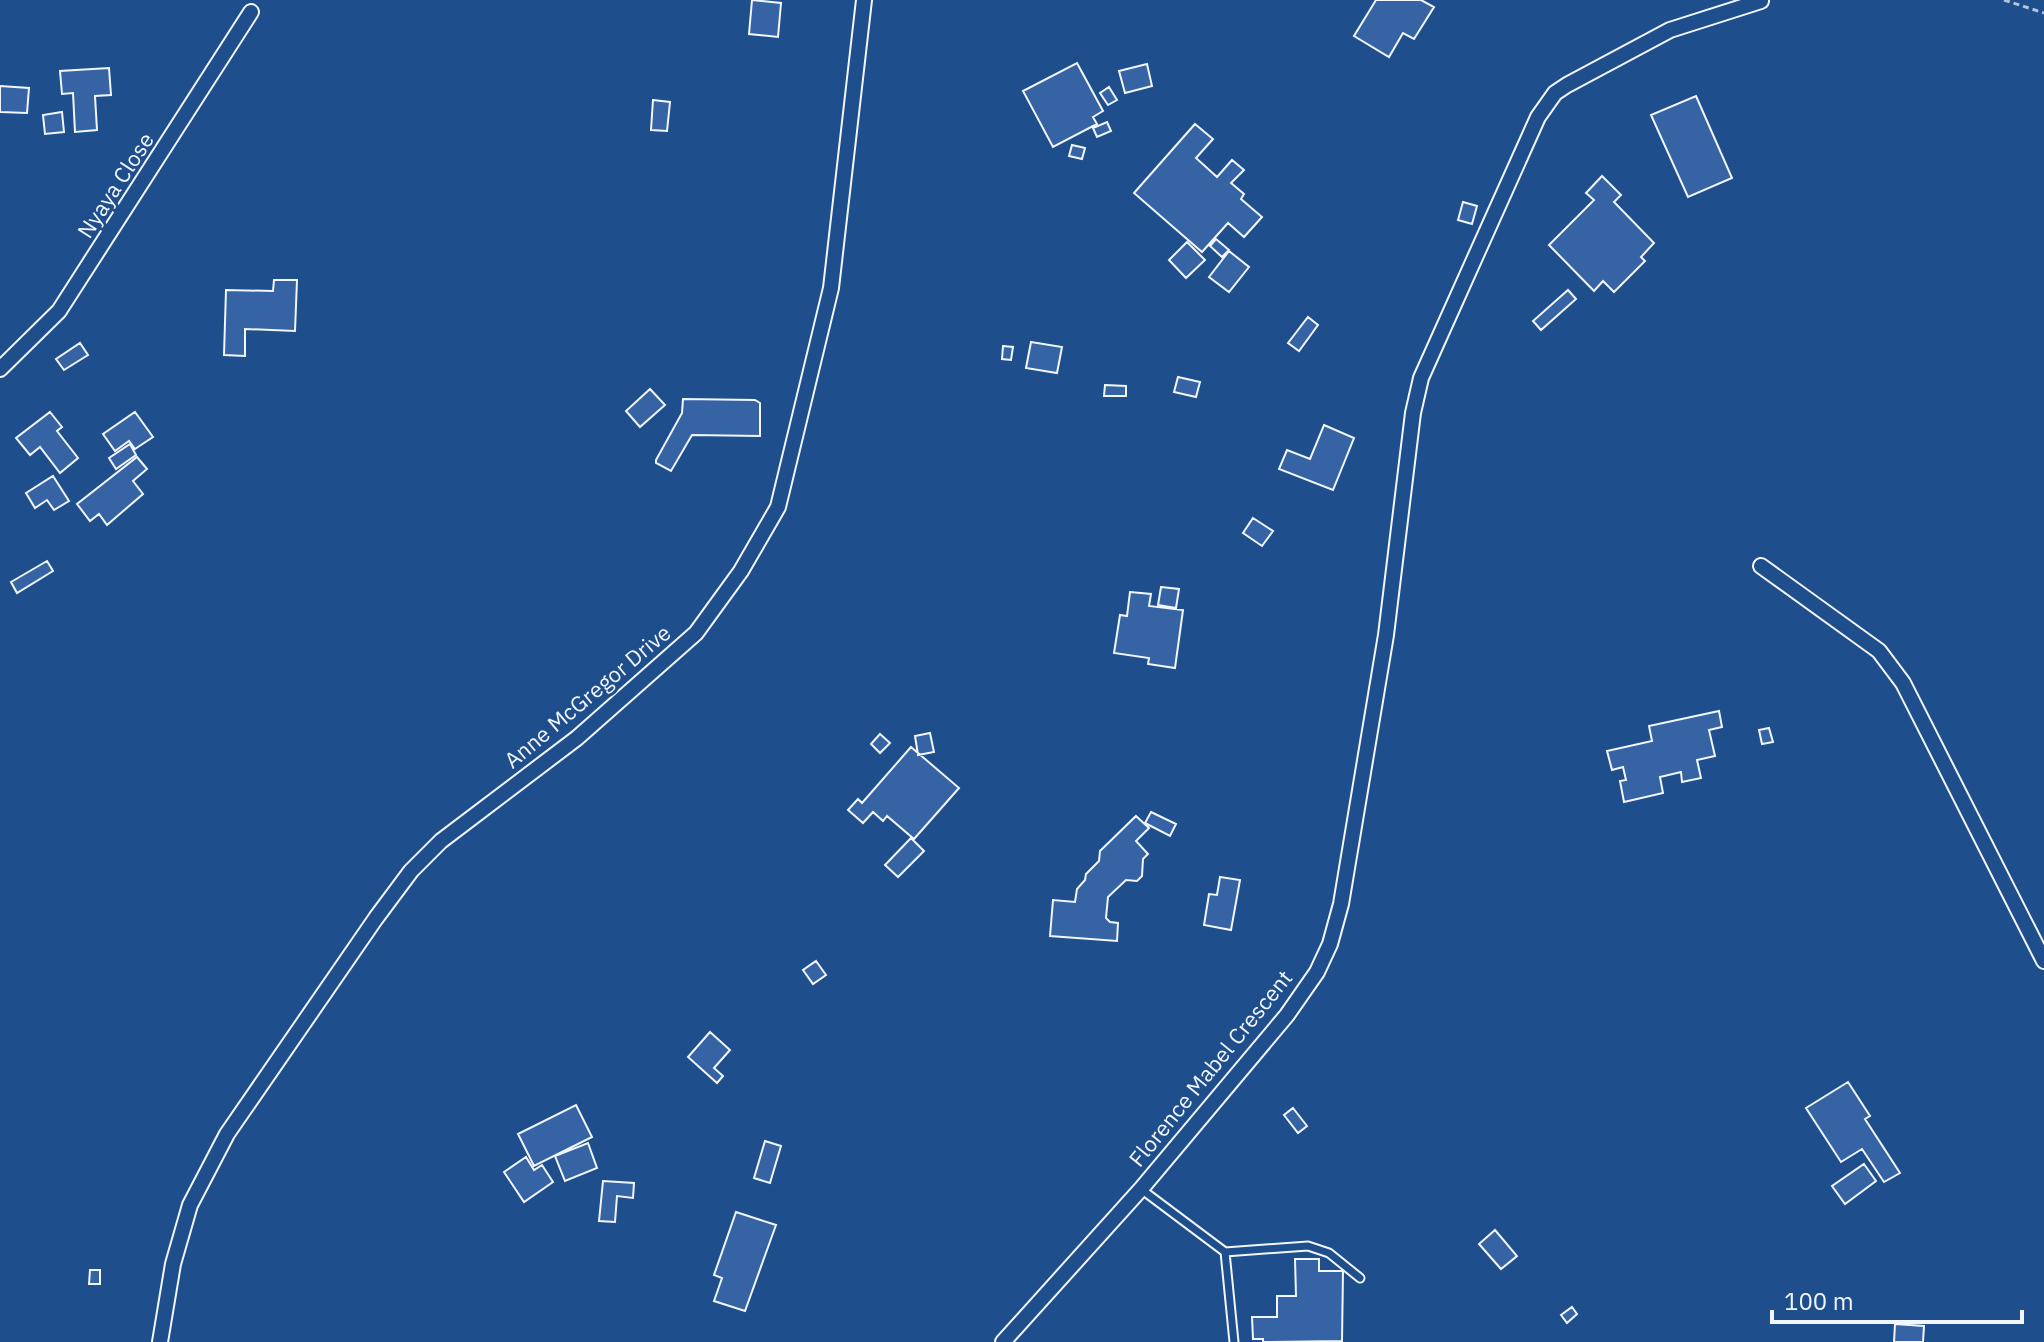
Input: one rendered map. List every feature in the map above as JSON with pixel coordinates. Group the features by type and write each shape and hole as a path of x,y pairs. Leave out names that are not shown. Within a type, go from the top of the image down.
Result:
{"street":[{"name":"Anne McGregor Drive","path":"160,1342 173,1264 190,1205 227,1134 376,918 411,871 441,841 577,738 696,633 741,571 778,507 831,288 864,0"},
{"name":"Florence Mabel Crescent","path":"1003,1342 1141,1189 1287,1015 1317,972 1330,944 1341,904 1386,635 1413,413 1421,378 1544,105 1567,85 1670,30 1761,1"},
{"name":"Nyaya Close","path":"0,369 59,311 251,12"},
{"path":"1761,566 1879,651 1903,683 2044,961"}],"lane":[{"path":"1141,1189 1225,1252 1308,1246 1329,1253 1360,1278"},
{"path":"1225,1252 1234,1342"}],"path":[{"path":"2004,0 2044,13"}],"building":[{"path":"752,0 781,3 778,37 749,34"},
{"path":"1376,0 1421,0 1434,7 1414,39 1403,33 1389,57 1354,36"},
{"path":"1077,63 1103,111 1093,117 1097,124 1053,147 1023,91"},
{"path":"1147,64 1152,86 1125,93 1119,71"},
{"path":"109,68 111,95 95,96 97,130 75,132 73,93 62,94 60,71"},
{"path":"0,86 29,88 27,113 0,112"},
{"path":"1109,87 1117,100 1108,105 1100,93"},
{"path":"1696,96 1732,178 1688,197 1651,115"},
{"path":"653,100 670,102 667,131 651,130"},
{"path":"62,112 64,132 45,134 43,115"},
{"path":"1107,122 1111,131 1097,137 1093,128"},
{"path":"1195,124 1213,139 1196,158 1217,177 1232,160 1244,170 1231,183 1244,194 1241,199 1262,217 1244,237 1228,223 1202,252 1134,193"},
{"path":"1072,145 1085,148 1082,159 1069,156"},
{"path":"1602,176 1621,195 1614,202 1654,243 1641,257 1645,261 1614,292 1603,281 1594,291 1549,245 1594,200 1586,193"},
{"path":"1463,202 1477,206 1472,224 1458,220"},
{"path":"1216,239 1229,250 1222,257 1210,246"},
{"path":"1187,242 1205,260 1186,278 1169,260"},
{"path":"1229,251 1249,267 1229,292 1209,277"},
{"path":"274,280 297,280 295,331 245,329 245,356 224,355 226,290 273,291"},
{"path":"1568,290 1576,299 1541,330 1533,321"},
{"path":"1308,317 1318,325 1299,351 1288,343"},
{"path":"1031,342 1062,347 1057,373 1026,368"},
{"path":"80,343 88,355 64,370 56,359"},
{"path":"1003,346 1013,347 1011,360 1002,359"},
{"path":"1178,377 1200,382 1196,397 1174,392"},
{"path":"1105,385 1126,386 1126,396 1104,396"},
{"path":"650,389 665,405 640,427 626,411"},
{"path":"683,399 755,400 760,403 760,436 692,435 671,471 656,463 656,460 682,413"},
{"path":"50,412 62,427 57,431 78,458 60,473 40,447 30,455 16,438"},
{"path":"135,412 153,437 135,449 129,441 115,451 103,434"},
{"path":"1324,425 1354,438 1333,490 1279,469 1287,450 1310,459"},
{"path":"130,444 136,455 116,469 109,458"},
{"path":"137,457 147,469 133,481 143,494 107,525 99,514 90,521 77,504"},
{"path":"53,476 69,501 54,510 47,500 35,508 26,493"},
{"path":"1253,518 1273,531 1262,546 1243,533"},
{"path":"47,561 53,571 17,593 11,582"},
{"path":"1161,587 1179,589 1176,608 1158,605"},
{"path":"1130,592 1151,594 1149,606 1183,610 1175,668 1148,664 1149,658 1114,653 1120,615 1127,616"},
{"path":"1719,711 1722,727 1709,730 1715,756 1697,760 1701,778 1682,782 1681,772 1660,777 1663,793 1624,802 1620,781 1626,780 1623,767 1612,770 1607,751 1652,741 1649,726"},
{"path":"1769,728 1773,742 1762,744 1759,730"},
{"path":"930,733 934,752 918,755 915,736"},
{"path":"880,734 890,743 880,753 871,744"},
{"path":"911,747 959,788 914,839 887,816 883,821 873,812 863,823 848,810 858,799 862,803"},
{"path":"1151,812 1176,824 1170,836 1145,823"},
{"path":"1136,816 1149,828 1136,841 1148,854 1143,859 1142,876 1137,881 1126,880 1108,897 1106,918 1118,923 1117,941 1050,936 1053,900 1075,902 1077,889 1099,861 1100,851"},
{"path":"911,838 924,851 898,877 885,865"},
{"path":"1220,877 1240,880 1231,930 1204,925 1209,894 1217,895"},
{"path":"816,961 826,975 813,984 803,970"},
{"path":"710,1032 730,1050 714,1068 723,1076 717,1083 688,1057"},
{"path":"1848,1082 1870,1116 1865,1119 1900,1173 1884,1182 1862,1149 1841,1162 1806,1108"},
{"path":"576,1105 592,1137 534,1166 518,1134"},
{"path":"1293,1108 1307,1126 1298,1133 1284,1115"},
{"path":"765,1141 781,1146 770,1183 754,1178"},
{"path":"588,1143 597,1168 565,1181 555,1156"},
{"path":"526,1157 534,1170 542,1165 553,1182 524,1202 504,1172"},
{"path":"1864,1164 1876,1181 1845,1204 1832,1186"},
{"path":"603,1181 634,1183 633,1198 617,1196 615,1222 599,1221"},
{"path":"736,1212 776,1225 745,1311 714,1301 722,1278 714,1275"},
{"path":"1495,1230 1517,1256 1501,1269 1479,1244"},
{"path":"1295,1259 1319,1259 1319,1271 1343,1271 1342,1341 1263,1342 1263,1339 1253,1339 1252,1317 1277,1317 1277,1296 1296,1296"},
{"path":"90,1270 100,1270 100,1284 89,1284"},
{"path":"1572,1307 1577,1314 1567,1323 1561,1315"},
{"path":"1895,1324 1924,1326 1923,1342 1894,1342"}]}
